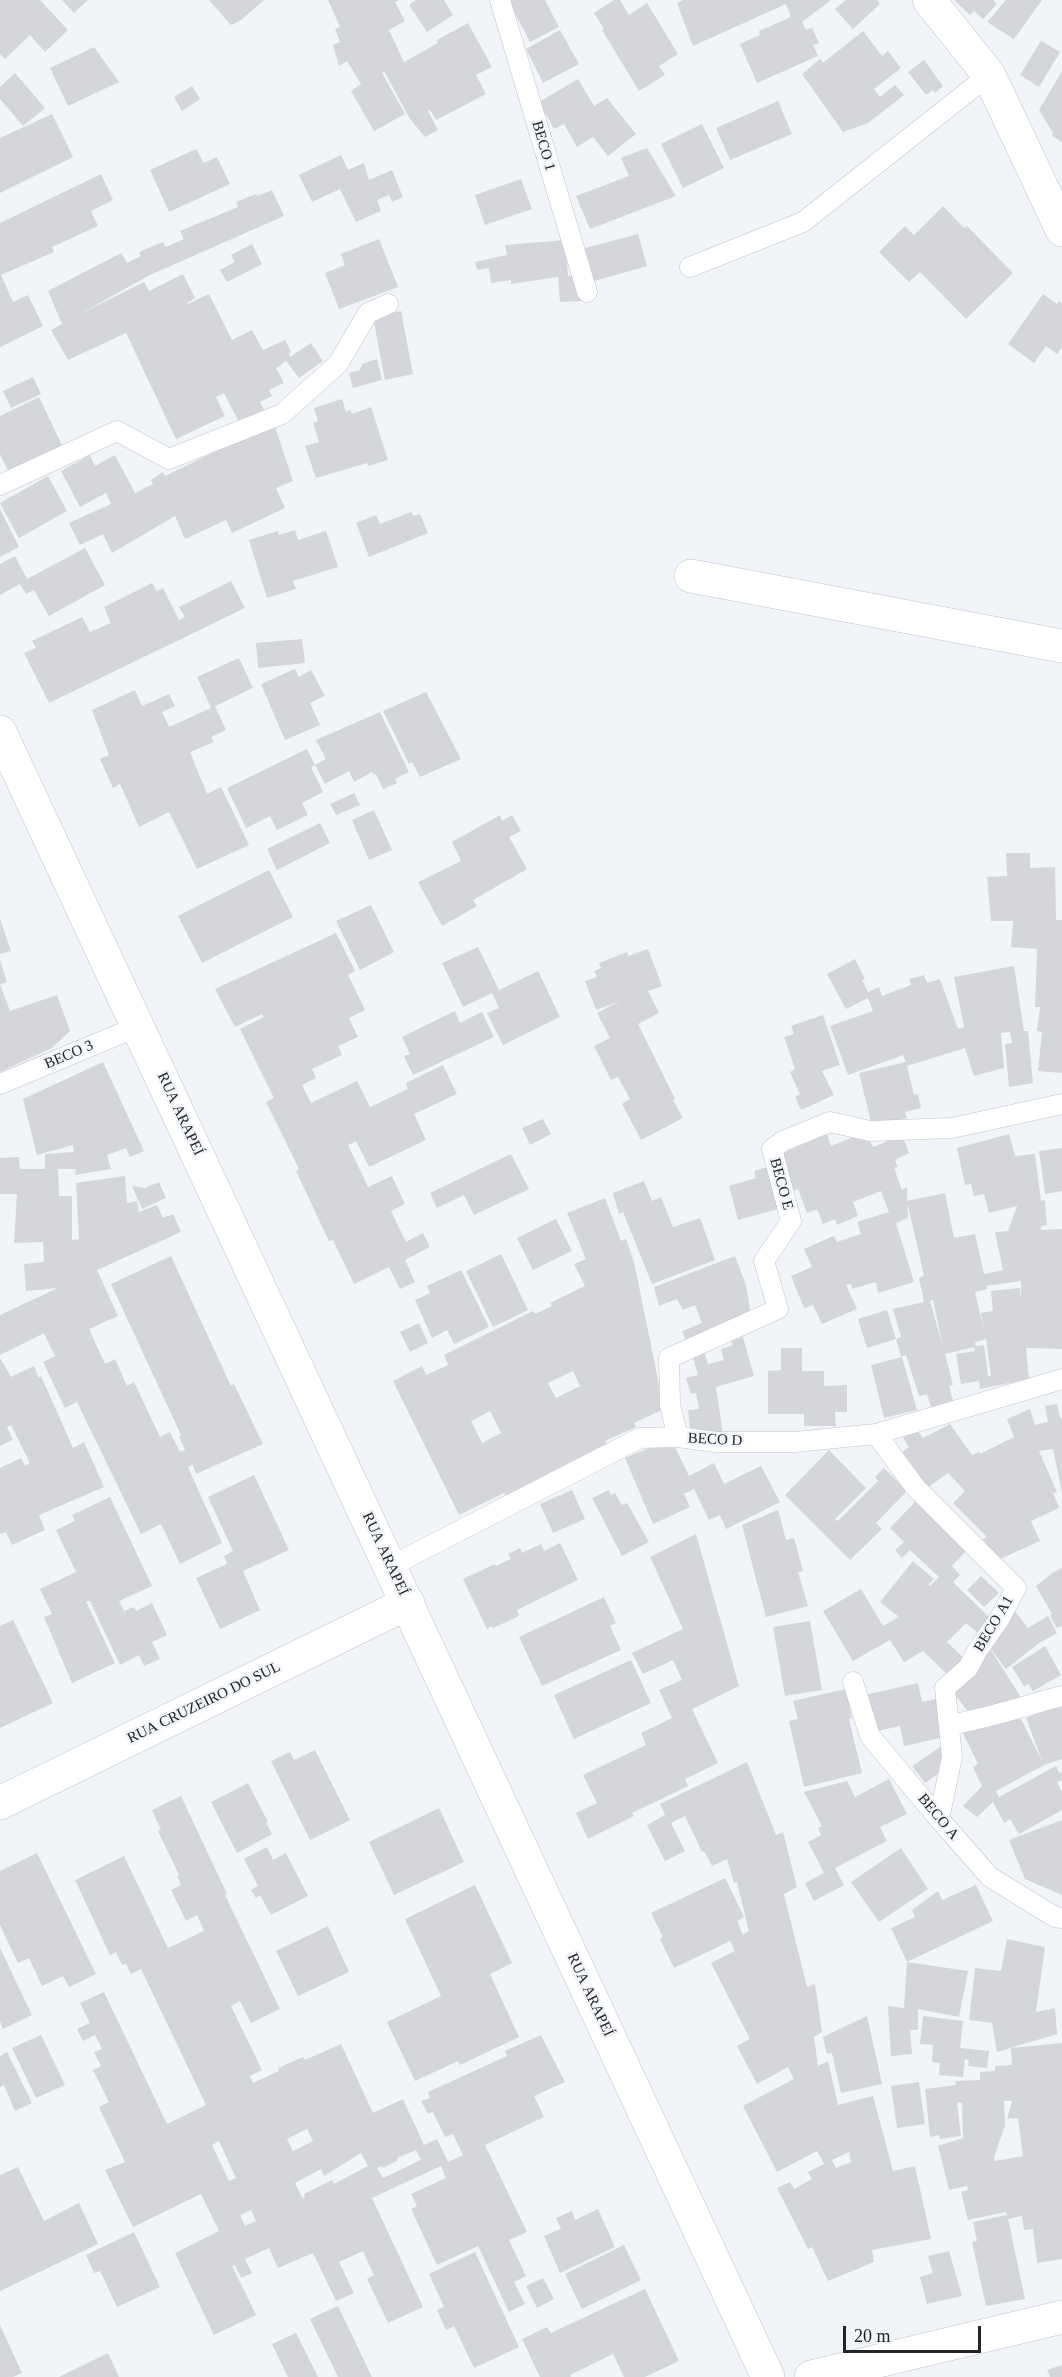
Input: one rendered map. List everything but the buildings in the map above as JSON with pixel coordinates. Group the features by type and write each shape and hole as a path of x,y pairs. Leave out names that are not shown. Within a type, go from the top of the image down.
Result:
{"street":[{"path":"929,0 989,75 1062,230"},
{"path":"691,576 1062,646"},
{"name":"RUA ARAPEÍ","path":"4,752 139,1026 768,2377"},
{"name":"RUA CRUZEIRO DO SUL","path":"0,1803 408,1603"},
{"path":"811,2377 1062,2317"}],"lane":[{"name":"BECO 1","path":"500,0 586,292"},
{"path":"690,267 803,222 989,75"},
{"path":"0,485 117,431 169,459 282,414 338,364 368,313 388,304"},
{"name":"BECO 3","path":"0,1084 139,1026"},
{"name":"BECO E","path":"678,1437 670,1405 669,1358 778,1309 764,1261 791,1221 772,1149 783,1141 830,1122 870,1131 952,1128 1062,1104"},
{"name":"BECO D","path":"391,1566 640,1438 678,1437 716,1442 795,1442 876,1434 1062,1379"},
{"name":"BECO A1","path":"876,1434 916,1488 1016,1588 968,1668 945,1688 952,1757 939,1819"},
{"name":"BECO A","path":"853,1682 870,1736 990,1877 1055,1917 1062,1918"},
{"path":"949,1725 984,1719 1062,1696"}]}
